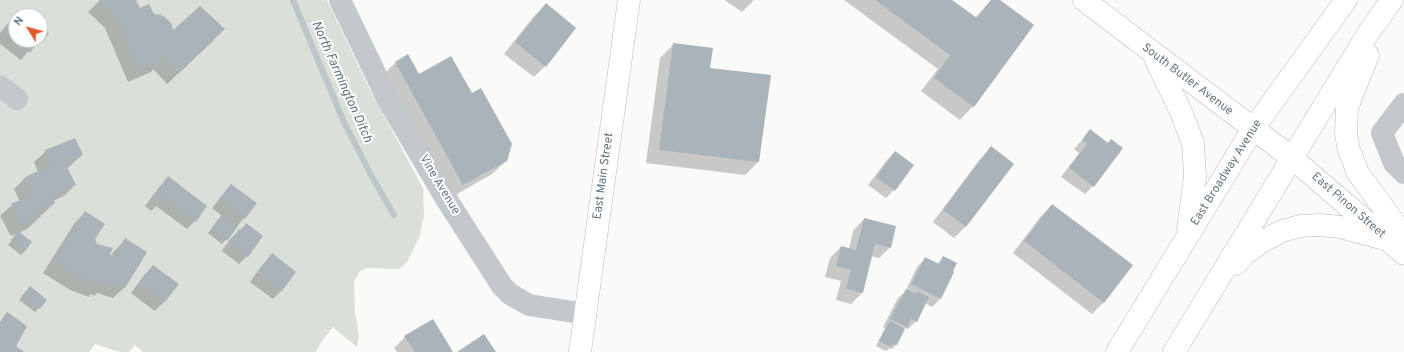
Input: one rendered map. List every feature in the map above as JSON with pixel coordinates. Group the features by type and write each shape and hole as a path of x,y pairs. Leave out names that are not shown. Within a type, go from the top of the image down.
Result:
{"main road":[{"name":"East Main Street","path":"580,352 629,0"},
{"name":"South Butler Avenue","path":"1084,0 1153,54 1292,158"},
{"name":"East Broadway Avenue","path":"1117,352 1253,129 1346,0"},
{"path":"1174,352 1369,32 1391,1"},
{"path":"1391,1 1347,108 1346,134 1348,150 1358,173 1399,243"},
{"path":"1153,54 1182,112 1193,143 1195,176 1186,238"},
{"name":"East Pinon Street","path":"1292,158 1399,243"},
{"path":"1209,295 1246,253 1262,241 1300,226 1320,225 1340,227 1399,243"}],"street":[{"name":"Vine Avenue","path":"340,0 388,100 445,197 502,286 510,294 529,305 586,314"},
{"path":"0,86 17,99"},
{"path":"1404,104 1382,133 1394,163 1404,173"}],"shaded area":[{"path":"0,0 327,0 367,84 423,188 424,216 419,238 407,262 399,269 367,268 360,271 354,282 355,313 359,335 357,347 333,327 316,352 143,352 135,345 129,352 120,352 95,344 89,352 0,352"}],"building":[{"path":"99,0 136,0 140,8 149,4 154,14 161,15 172,24 173,30 200,6 225,29 179,73 164,58 162,58 163,61 139,71 116,17"},
{"path":"875,0 952,0 977,18 991,0 1000,0 1034,25 974,107 934,78 950,55"},
{"path":"546,3 576,28 546,67 515,42"},
{"path":"8,24 8,36 2,32"},
{"path":"673,43 713,48 710,68 771,75 759,162 659,150"},
{"path":"23,48 33,48 30,53"},
{"path":"408,54 419,74 451,56 472,93 481,88 512,144 507,161 463,185 395,62"},
{"path":"1090,129 1108,143 1111,139 1123,148 1094,187 1069,168 1087,144 1082,140"},
{"path":"75,138 83,155 65,163 76,185 53,196 55,203 38,210 41,217 22,226 11,204 33,194 25,177 51,165 45,150"},
{"path":"991,146 1014,164 966,227 943,210"},
{"path":"895,151 914,165 895,191 876,177"},
{"path":"168,176 207,206 196,222 164,198 160,203 152,198"},
{"path":"231,184 257,203 245,219 219,199"},
{"path":"1052,204 1133,265 1104,303 1024,241"},
{"path":"85,211 105,224 95,239 97,244 113,248 110,254 114,257 125,238 147,252 125,288 108,282 107,285 102,283 101,286 81,279 54,261"},
{"path":"222,214 238,226 227,241 211,229"},
{"path":"864,218 896,226 891,248 875,244 863,293 846,289 851,270 836,266 841,246 856,250"},
{"path":"246,223 263,236 248,257 229,243 239,229 241,230"},
{"path":"18,231 32,242 25,251 11,240"},
{"path":"272,253 296,272 282,291 257,273"},
{"path":"943,256 957,263 941,299 911,284 925,257 939,264"},
{"path":"153,265 179,284 164,303 139,284"},
{"path":"30,286 47,300 40,309 22,296"},
{"path":"906,289 916,294 917,291 929,297 917,322 911,319 907,327 890,319"},
{"path":"7,312 27,326 16,346 24,352 0,352 0,322"},
{"path":"433,319 453,352 415,352 404,336"},
{"path":"890,321 905,329 897,345 893,344 891,347 879,341"},
{"path":"484,334 496,352 457,352"}],"waterway":[{"name":"North Farmington Ditch","path":"293,0 343,120 371,175 394,215"}]}
